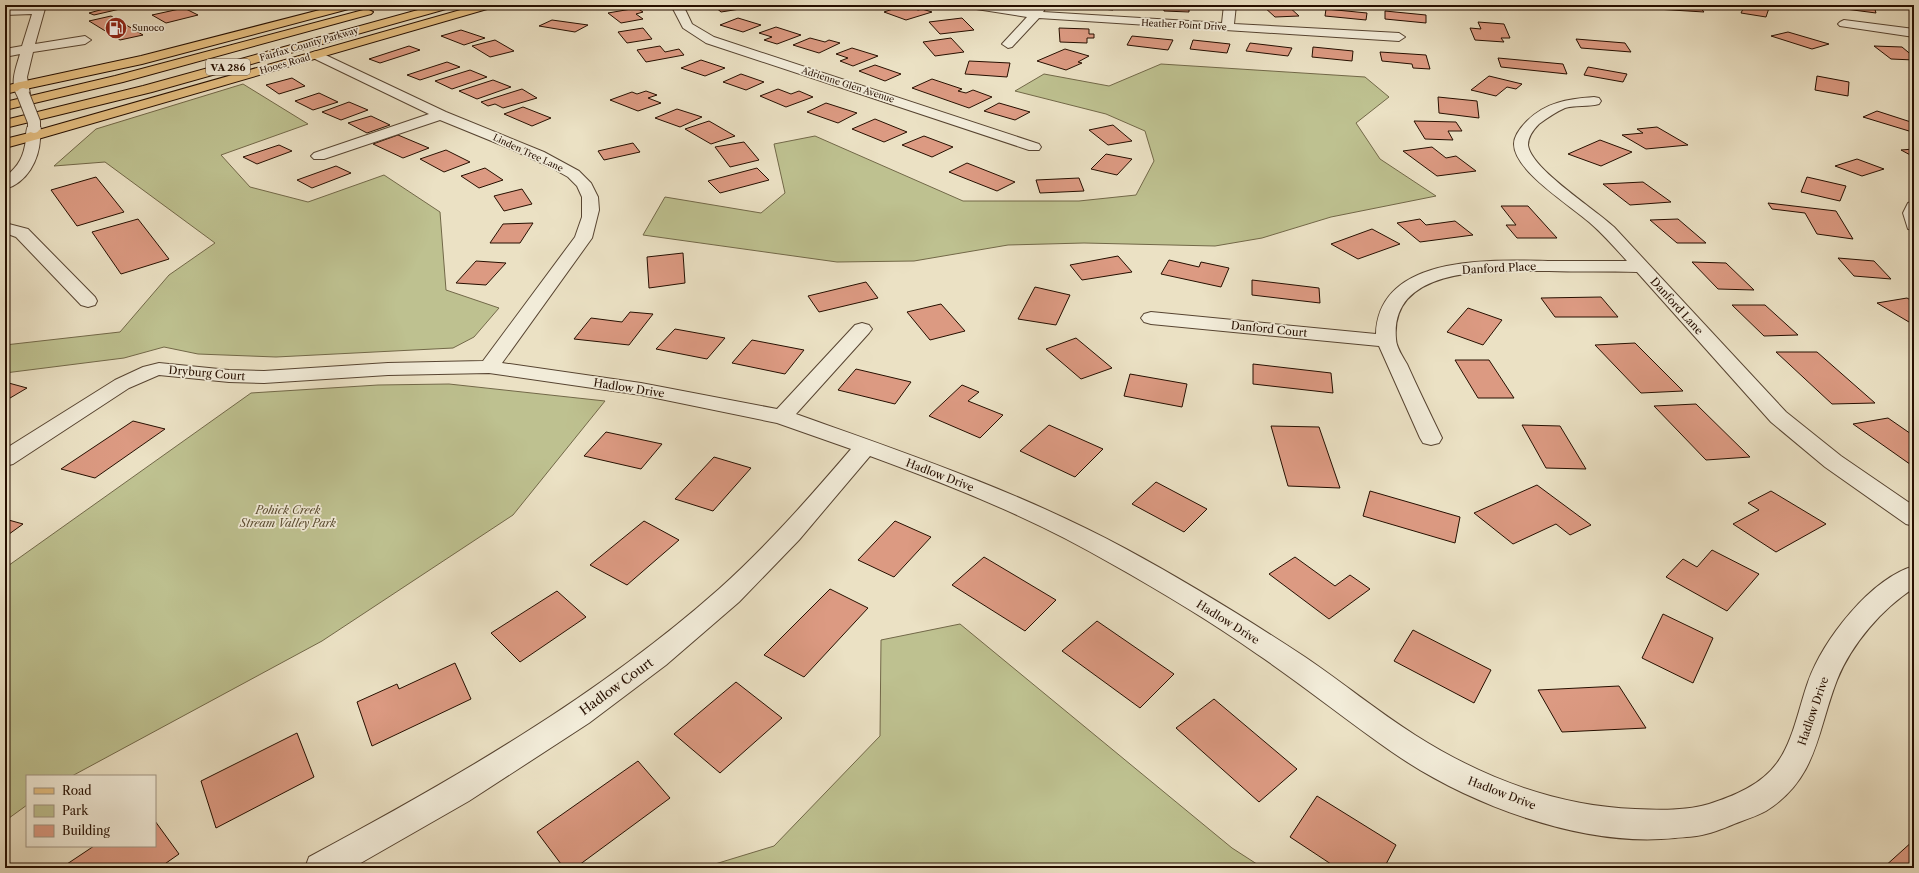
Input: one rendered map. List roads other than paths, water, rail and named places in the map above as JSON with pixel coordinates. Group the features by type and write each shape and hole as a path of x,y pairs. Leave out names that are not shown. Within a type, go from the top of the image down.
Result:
{"main road":[{"path":"5,90 22,90 155,57 352,5"},
{"name":"Fairfax County Parkway","path":"5,124 147,90 449,5"},
{"name":"Hooes Road","path":"5,144 33,132 317,55 490,5"},
{"name":"Fairfax County Parkway","path":"5,106 154,70 378,9"}],"street":[{"name":"Adrienne Glen Avenue","path":"677,5 687,26 696,33 710,40 1034,147"},
{"name":"Heather Point Drive","path":"970,5 1039,10 1131,22 1399,36"},
{"path":"1228,27 1230,5"},
{"path":"5,12 39,7 20,77 22,90 34,122 32,155 29,162 5,184"},
{"path":"1008,44 1039,10"},
{"path":"1844,24 1914,33"},
{"path":"5,54 85,40"},
{"name":"Linden Tree Lane","path":"317,55 364,76 441,115 545,159 565,169 582,182 589,195 591,206 591,218 583,238 489,367"},
{"name":"Danford Lane","path":"1594,101 1562,105 1549,110 1526,130 1521,139 1524,157 1536,172 1596,218 1755,393 1786,424 1855,478 1914,518"},
{"path":"319,156 441,115"},
{"path":"1914,206 1911,213 1914,225"},
{"path":"5,228 22,233 88,301"},
{"name":"Danford Place","path":"1431,438 1386,341 1386,323 1393,303 1409,288 1435,275 1466,268 1504,266 1641,267"},
{"name":"Danford Court","path":"1151,318 1386,341"},
{"path":"782,418 862,329"},
{"name":"Hadlow Drive","path":"409,369 489,367 642,389 782,418 926,468 989,494 1055,524 1117,555 1242,630 1318,681 1404,744 1458,776 1534,806 1573,816 1612,823 1657,825 1705,820 1754,802 1785,777 1797,759 1824,677 1844,641 1864,614 1888,592 1914,575"},
{"name":"Dryburg Court","path":"5,459 122,384 150,371 159,369 229,376 264,377 409,369"},
{"name":"Hadlow Court","path":"321,868 457,792 524,751 592,705 657,656 708,613 765,561 866,447"}],"place":[{"name":"Sunoco","path":"116,28"}],"park label":[{"name":"Pohick Creek Stream Valley Park","path":"288,516"}]}
